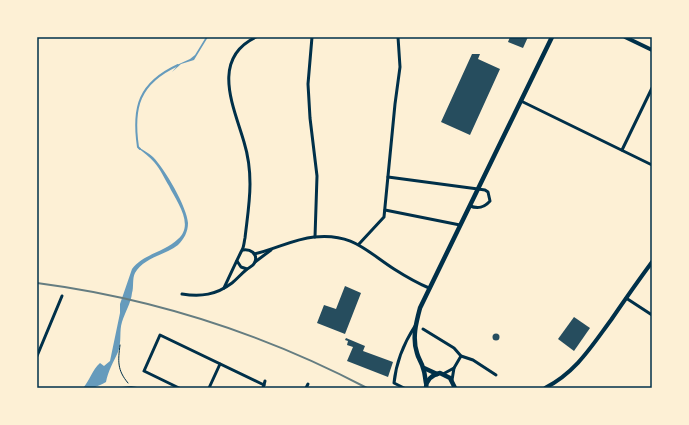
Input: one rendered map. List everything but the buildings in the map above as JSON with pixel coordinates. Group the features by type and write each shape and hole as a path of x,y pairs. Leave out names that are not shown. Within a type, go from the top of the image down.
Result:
{"main road":[{"path":"426,386 423,373 424,368 416,351 414,338 420,308 552,37"},
{"path":"424,368 448,376 452,380 455,387"},
{"path":"426,386 430,378 440,374"}],"street":[{"path":"224,288 239,255 243,250 249,204 249,169 244,141 231,102 228,78 230,66 239,50 248,41 256,37"},
{"path":"312,37 308,84 310,118 317,176 315,237"},
{"path":"359,244 382,219 385,210 400,67 398,37"},
{"path":"625,37 652,50"},
{"path":"622,150 652,88"},
{"path":"521,101 652,165"},
{"path":"388,177 485,190 488,192 490,201 487,205 479,208 470,206"},
{"path":"385,210 460,225"},
{"path":"254,254 315,237 341,238 359,244 394,269 430,288"},
{"path":"243,250 248,250 254,254 256,256 255,262"},
{"path":"182,294 205,296 224,288 272,250"},
{"path":"237,261 241,268 247,269"},
{"path":"545,388 557,382 570,372 581,360 652,262"},
{"path":"37,356 39,347 62,296"},
{"path":"626,298 652,315"},
{"path":"404,388 394,383 395,374 407,337 416,324"},
{"path":"424,329 454,348 461,356 473,360 496,375"},
{"path":"179,388 144,371 160,335 263,387 265,381"},
{"path":"452,380 454,368 461,356"},
{"path":"209,388 220,364"},
{"path":"440,374 454,368"},
{"path":"306,388 308,384"}],"lane":[{"path":"119,388 139,388"}],"path":[{"path":"120,345 120,372 131,387"}],"water":[{"path":"206,37 208,37 194,60 181,64 172,72 179,64 195,55"},
{"path":"138,147 153,157 169,179 180,198 187,216 187,229 184,238 178,245 149,260 135,273 131,297 121,325 118,352 106,382 95,387 83,388 100,363 104,366 110,361 120,313 120,304 132,269 148,256 167,247 178,239 183,233 185,226 179,205 161,171"}],"waterway":[{"path":"140,149 138,147 136,133 136,120 141,98 154,80 178,65"}],"railway":[{"path":"37,283 123,298 206,321 248,335 288,351 367,388"}]}
